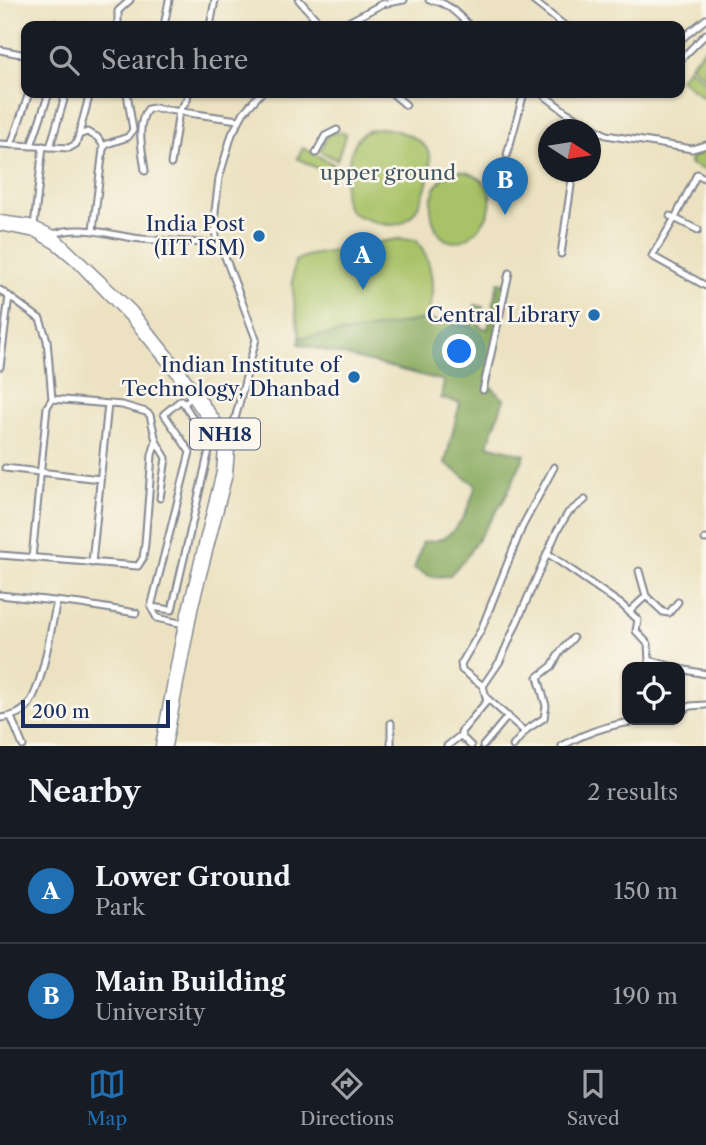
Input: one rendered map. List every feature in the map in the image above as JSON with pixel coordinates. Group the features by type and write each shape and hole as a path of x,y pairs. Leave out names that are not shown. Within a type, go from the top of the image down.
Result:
{"highway":[{"name":"NH18","path":"0,220 34,226 102,280 141,321 195,388 226,436 230,449 228,474 191,617 167,746"},
{"name":"NH18","path":"0,226 49,236 75,261 132,320 192,397 218,435 224,454 184,624 160,746"}],"street":[{"path":"118,21 118,11 130,0"},
{"path":"165,21 169,0"},
{"path":"211,21 215,0"},
{"path":"350,21 382,4 404,0"},
{"path":"429,0 438,0 449,6 465,21"},
{"path":"532,0 559,21"},
{"path":"301,1 318,21"},
{"path":"685,36 706,19"},
{"path":"685,55 706,34"},
{"path":"0,50 21,54"},
{"path":"11,145 27,98"},
{"path":"31,146 47,98"},
{"path":"34,226 46,147 64,98"},
{"path":"0,144 72,147 79,135 89,98"},
{"path":"104,146 132,134 128,98"},
{"path":"171,164 179,111 187,98"},
{"path":"226,436 235,419 256,339 214,231 215,211 219,178 238,120 257,98"},
{"path":"398,98 406,105"},
{"path":"507,155 523,98"},
{"path":"548,98 577,119"},
{"path":"145,171 141,132 145,111 154,108 238,120"},
{"path":"316,153 325,136 337,130"},
{"path":"79,135 87,132 93,134 104,146 93,230"},
{"path":"601,132 692,149 706,145"},
{"path":"706,179 697,174 652,256 706,286"},
{"path":"561,254 572,182"},
{"path":"673,217 698,230"},
{"path":"49,236 71,229 142,239 218,243"},
{"path":"483,390 509,273"},
{"path":"0,290 40,319 47,340 52,399 47,407 32,558"},
{"path":"0,367 2,330 9,296"},
{"path":"184,404 192,397"},
{"path":"52,399 108,404 146,412 152,418 156,441 166,458 160,498"},
{"path":"152,607 172,610 210,446 181,400 164,414 190,452 152,607 157,618 184,624"},
{"path":"92,564 108,404"},
{"path":"0,555 133,567 141,563 152,455 156,441"},
{"path":"525,732 488,699 483,686 462,670 461,664 481,630 522,527 554,467"},
{"path":"5,468 100,479"},
{"path":"483,686 500,661 547,552 565,518 585,500"},
{"path":"547,552 639,622 636,631 648,644 649,660 656,662"},
{"path":"639,571 646,596 665,613 669,613 678,602"},
{"path":"0,595 136,613"},
{"path":"629,612 646,596"},
{"path":"0,718 11,717 23,710 34,695 57,601"},
{"path":"513,746 525,732 543,720 546,713 538,677 552,666 573,638"},
{"path":"685,670 706,674"},
{"path":"447,746 461,735 488,699"},
{"path":"685,709 706,705"},
{"path":"483,746 508,716"},
{"path":"11,717 23,746"},
{"path":"391,723 391,746"},
{"path":"562,746 592,732 622,723"},
{"path":"461,735 471,746"}],"green space":[{"path":"706,47 706,78 690,65"},
{"path":"688,68 706,82 706,93 703,97 685,83 685,72"},
{"name":"upper ground","path":"380,128 412,137 423,144 430,156 427,185 419,205 409,218 395,225 357,215 347,207 345,201 347,170 356,141 364,132"},
{"path":"328,134 346,134 337,160 320,151"},
{"path":"303,148 335,165 330,175 297,158"},
{"path":"704,151 706,171 690,164 691,158"},
{"path":"460,171 481,179 490,193 489,209 482,224 470,236 456,242 443,237 433,221 431,204 435,188 440,182 452,173"},
{"path":"397,239 416,240 430,267 432,288 426,319 300,338 293,289 295,261 306,256"},
{"path":"498,282 506,283 486,382 504,399 488,445 525,455 504,500 465,559 449,576 432,577 414,569 423,542 443,538 457,527 476,485 445,463 460,403 441,398 444,381 299,344 300,338 426,319 471,326 475,305 483,307 479,327 488,329"}],"place":[{"name":"Main Building","path":"505,215"},
{"name":"India Post (IIT ISM)","path":"259,236"},
{"name":"Lower Ground","path":"363,290"},
{"name":"Central Library","path":"594,315"},
{"name":"Indian Institute of Technology, Dhanbad","path":"354,377"}]}
